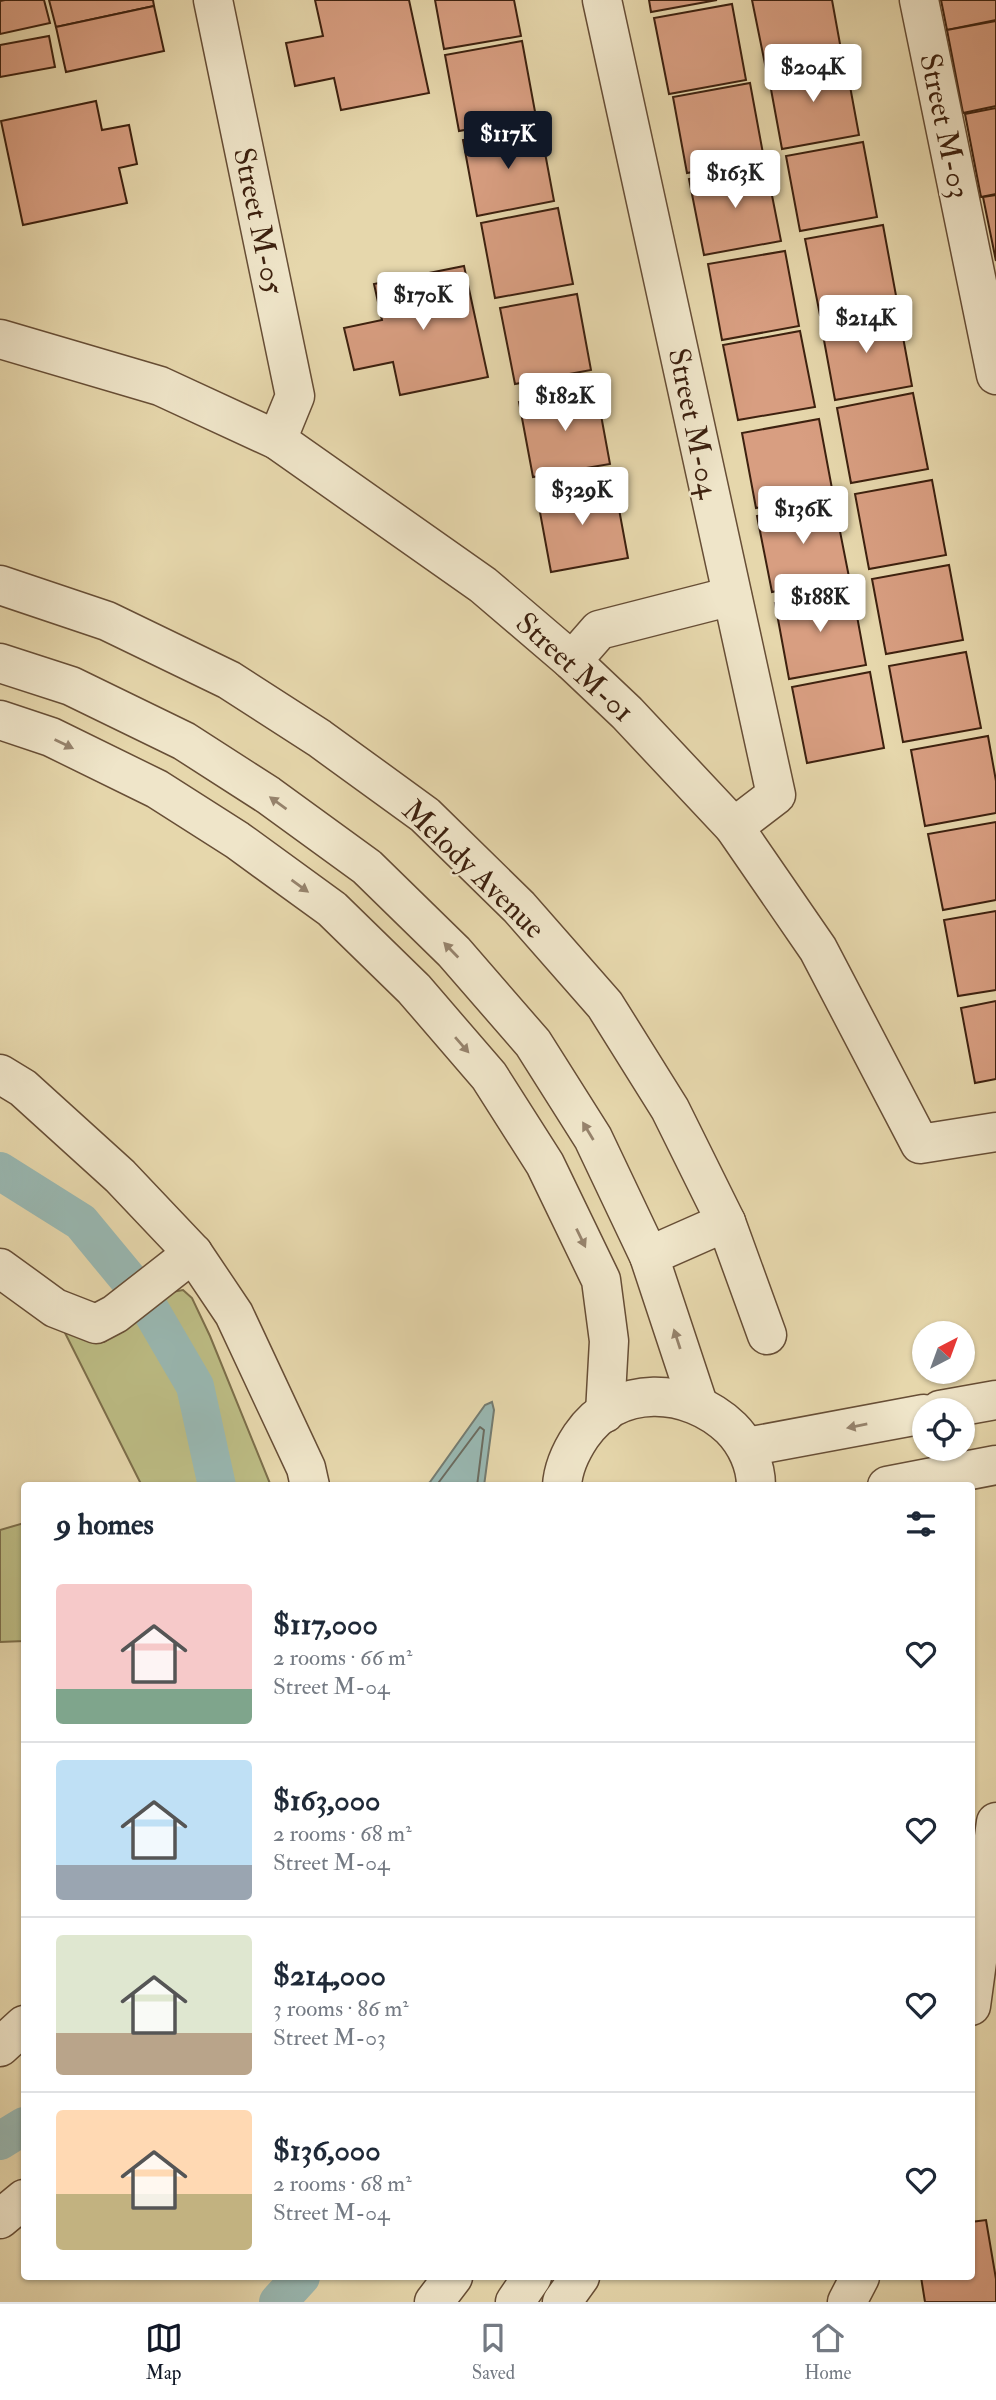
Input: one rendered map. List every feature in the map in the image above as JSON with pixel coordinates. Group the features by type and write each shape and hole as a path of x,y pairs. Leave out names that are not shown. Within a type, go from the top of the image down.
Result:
{"street":[{"name":"Street M-05","path":"212,0 295,396 278,440"},
{"name":"Street M-04","path":"601,0 776,795 734,827"},
{"name":"Street M-03","path":"919,0 996,375"},
{"name":"Street M-01","path":"0,339 160,386 278,440 483,584 627,713 734,827 818,950 920,1144 996,1132"},
{"name":"Melody Avenue","path":"0,585 107,621 229,680 319,738 425,815 519,907 605,1005 670,1109 726,1222 767,1335"},
{"path":"572,661 599,630 732,596"},
{"path":"0,663 71,687 184,741 268,795 368,867 454,952 533,1043 593,1138 649,1256 698,1404"},
{"path":"0,720 51,737 157,789 237,840 332,909 423,999 489,1076 545,1164 601,1280 609,1341 605,1413"},
{"path":"0,1074 23,1088 120,1176 179,1265 234,1314 308,1477"},
{"path":"649,1256 726,1222"},
{"path":"0,1268 55,1308 96,1324 115,1314 179,1265"},
{"path":"563,1482 570,1452 587,1427 628,1400 646,1397 669,1397 698,1404 718,1416 747,1447 755,1482"},
{"path":"975,1404 996,1400"},
{"path":"747,1447 912,1415"},
{"path":"908,1482 996,1465"},
{"path":"975,1977 996,1822"},
{"path":"975,2005 996,2002"},
{"path":"0,2047 21,2028"},
{"path":"0,2218 21,2201"},
{"path":"435,2302 451,2280"},
{"path":"514,2302 530,2280"},
{"path":"562,2302 578,2280"},
{"path":"847,2302 858,2280"}],"green space":[{"path":"183,1290 192,1298 269,1482 140,1482 59,1321 87,1340 104,1342 172,1292"},
{"path":"21,1524 21,1641 0,1642 0,1530"}],"water":[{"path":"492,1402 494,1410 485,1482 430,1482 485,1405"}],"building":[{"path":"44,0 50,23 0,34 0,1"},
{"path":"49,0 153,0 154,6 56,27"},
{"path":"315,0 409,0 429,93 341,110 334,78 295,86 286,43 323,36"},
{"path":"435,0 514,0 521,36 444,49"},
{"path":"649,0 717,0 651,12"},
{"path":"752,0 832,0 842,55 766,69"},
{"path":"941,0 996,0 996,20 947,30"},
{"path":"732,4 746,80 669,94 654,18"},
{"path":"154,6 164,51 66,72 56,27"},
{"path":"996,21 996,106 963,113 947,30"},
{"path":"49,36 55,67 0,77 0,45"},
{"path":"522,41 536,117 459,131 445,55"},
{"path":"845,59 859,135 782,149 768,73"},
{"path":"750,83 764,159 687,173 673,97"},
{"path":"96,101 102,130 129,125 137,164 119,168 127,203 23,225 1,121"},
{"path":"996,108 996,194 981,197 965,114"},
{"path":"540,126 554,201 477,216 463,140"},
{"path":"863,142 877,217 800,231 786,156"},
{"path":"766,165 781,241 704,255 689,179"},
{"path":"996,195 996,261 983,197"},
{"path":"558,208 573,284 495,298 481,223"},
{"path":"883,225 897,301 820,315 805,239"},
{"path":"785,251 799,326 722,340 708,264"},
{"path":"464,266 488,377 400,395 393,362 354,370 344,328 382,320 374,284"},
{"path":"577,294 591,370 515,384 500,308"},
{"path":"898,310 912,386 835,400 821,324"},
{"path":"800,331 815,407 738,420 723,345"},
{"path":"596,388 610,464 533,477 519,402"},
{"path":"913,393 928,469 851,483 837,408"},
{"path":"819,419 833,494 756,508 742,433"},
{"path":"932,480 946,555 869,569 855,494"},
{"path":"614,482 628,558 551,572 537,496"},
{"path":"834,501 849,577 772,592 757,516"},
{"path":"949,565 963,640 886,654 872,579"},
{"path":"852,589 866,665 789,679 775,603"},
{"path":"966,652 981,728 903,742 889,666"},
{"path":"870,672 884,748 807,763 792,687"},
{"path":"988,736 996,781 996,813 925,826 911,750"},
{"path":"996,822 996,900 943,910 928,834"},
{"path":"996,911 996,990 958,996 944,920"},
{"path":"996,1001 996,1079 975,1083 961,1008"},
{"path":"986,2220 996,2279 996,2302 925,2302 921,2280 975,2280 975,2221"}],"waterway":[{"path":"0,1171 81,1222 143,1297 195,1386 216,1482"},
{"path":"0,2141 21,2128"},
{"path":"278,2302 298,2280"}]}
